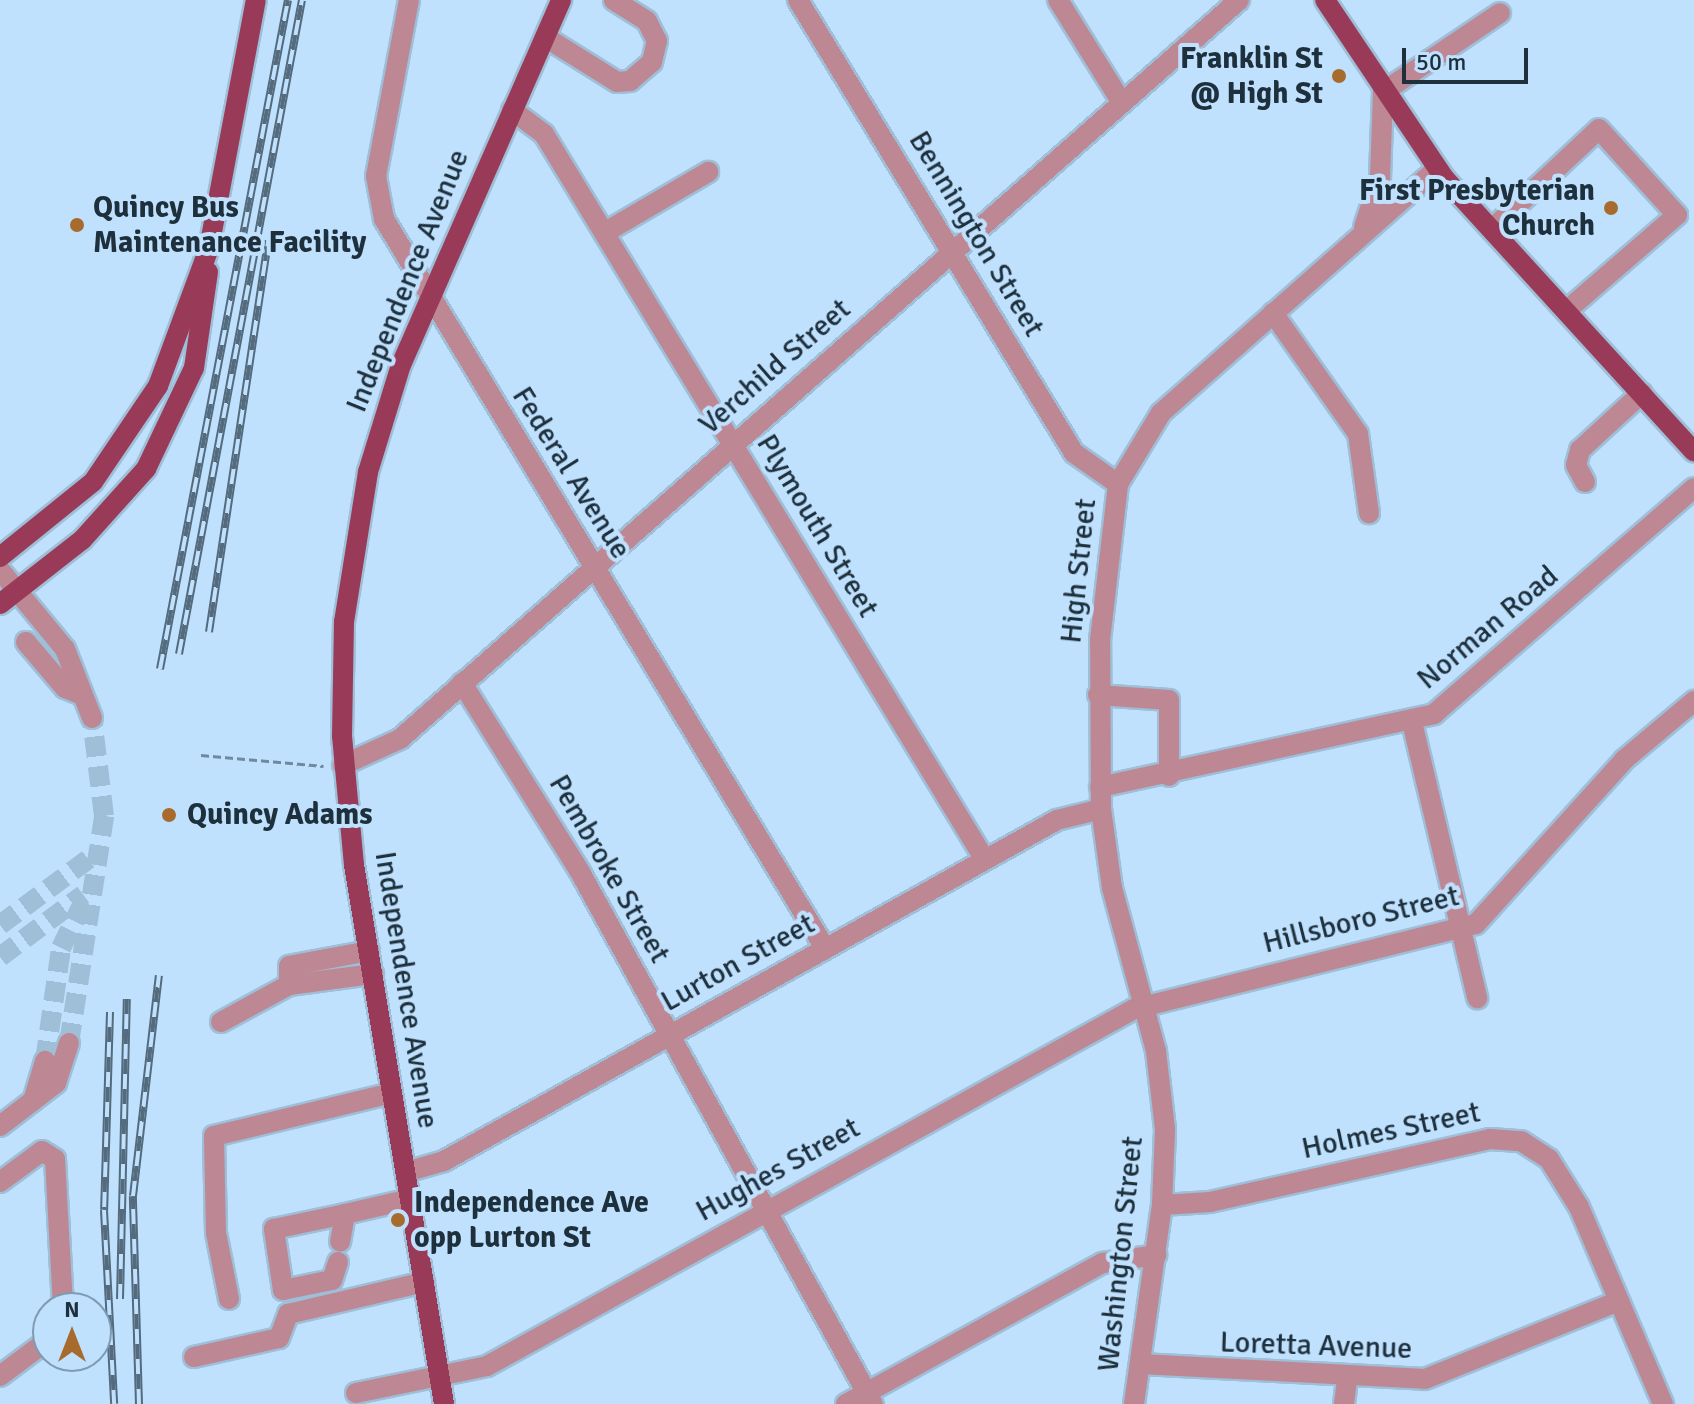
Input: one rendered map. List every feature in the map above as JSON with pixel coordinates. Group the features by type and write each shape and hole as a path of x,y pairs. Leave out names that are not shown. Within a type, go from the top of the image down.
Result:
{"main road":[{"path":"6,597 104,520 157,450 197,354 209,248 256,0"},
{"name":"Independence Avenue","path":"444,1404 369,951 343,765 342,648 358,521 391,394 427,298 561,0"},
{"path":"1325,0 1383,92 1437,169 1694,452"},
{"path":"0,557 93,482 137,427 209,248"}],"street":[{"name":"Federal Avenue","path":"409,0 376,194 427,298 825,948"},
{"path":"545,37 617,82 630,81 652,62 656,34 614,0"},
{"name":"Bennington Street","path":"798,0 1078,460 1118,484"},
{"path":"1058,0 1122,103"},
{"name":"Verchild Street","path":"343,765 388,747 1239,0"},
{"path":"1357,237 1380,178 1383,92 1500,13"},
{"name":"Plymouth Street","path":"512,110 539,128 985,860"},
{"path":"1492,229 1599,129 1677,215 1566,311"},
{"name":"High Street","path":"1164,1110 1144,1006 1112,888 1101,809 1098,695 1118,484 1151,423 1437,169"},
{"path":"604,233 708,172"},
{"path":"1273,313 1358,434 1369,513"},
{"path":"1585,482 1576,465 1580,450 1642,393"},
{"name":"Norman Road","path":"1100,787 1169,776 1412,722 1455,700 1694,488"},
{"path":"0,570 6,597 31,608 65,649 82,679 80,694"},
{"path":"26,642 53,675 80,694 92,718"},
{"path":"53,675 65,649"},
{"name":"Pembroke Street","path":"462,683 563,844 870,1398"},
{"path":"1098,695 1169,700 1169,776"},
{"name":"Hillsboro Street","path":"1144,1006 1461,930 1490,914 1624,760 1694,701"},
{"path":"1412,722 1477,998"},
{"name":"Lurton Street","path":"406,1172 444,1161 1057,820 1101,809"},
{"path":"289,985 289,966 369,951"},
{"path":"221,1022 289,985 373,974"},
{"name":"Hughes Street","path":"356,1393 440,1379 487,1366 1144,1006"},
{"path":"0,1126 62,1076 69,1043"},
{"path":"33,1101 45,1061"},
{"path":"229,1299 216,1233 214,1136 392,1093"},
{"name":"Washington Street","path":"1134,1404 1162,1205 1164,1110"},
{"name":"Holmes Street","path":"1162,1205 1210,1202 1514,1138 1543,1154 1564,1180 1663,1404"},
{"path":"0,1182 42,1151 55,1159 62,1292"},
{"path":"345,1214 332,1280 283,1290 274,1229 410,1199"},
{"path":"846,1404 870,1398 1103,1263 1156,1255"},
{"path":"194,1357 279,1338 288,1314 424,1282"},
{"name":"Loretta Avenue","path":"1141,1364 1347,1380 1447,1374 1619,1301"},
{"path":"0,1376 32,1352"},
{"path":"1344,1404 1347,1380"}],"path":[{"path":"201,755 343,765"}],"tunnel":[{"path":"69,1043 104,816 92,718"},
{"path":"0,925 98,852"},
{"path":"0,957 83,895"},
{"path":"45,1061 61,948 85,899"}],"railway":[{"path":"160,669 288,0"},
{"path":"179,654 302,0"},
{"path":"209,632 268,240"},
{"path":"139,1404 133,1196 159,976"},
{"path":"120,1299 127,999"},
{"path":"110,1012 104,1210 114,1404"}],"place":[{"name":"Franklin St @ High St","path":"1339,76"},
{"name":"First Presbyterian Church","path":"1611,208"},
{"name":"Quincy Bus Maintenance Facility","path":"77,225"},
{"name":"Quincy Adams","path":"169,815"},
{"name":"Independence Ave opp Lurton St","path":"398,1220"}]}
